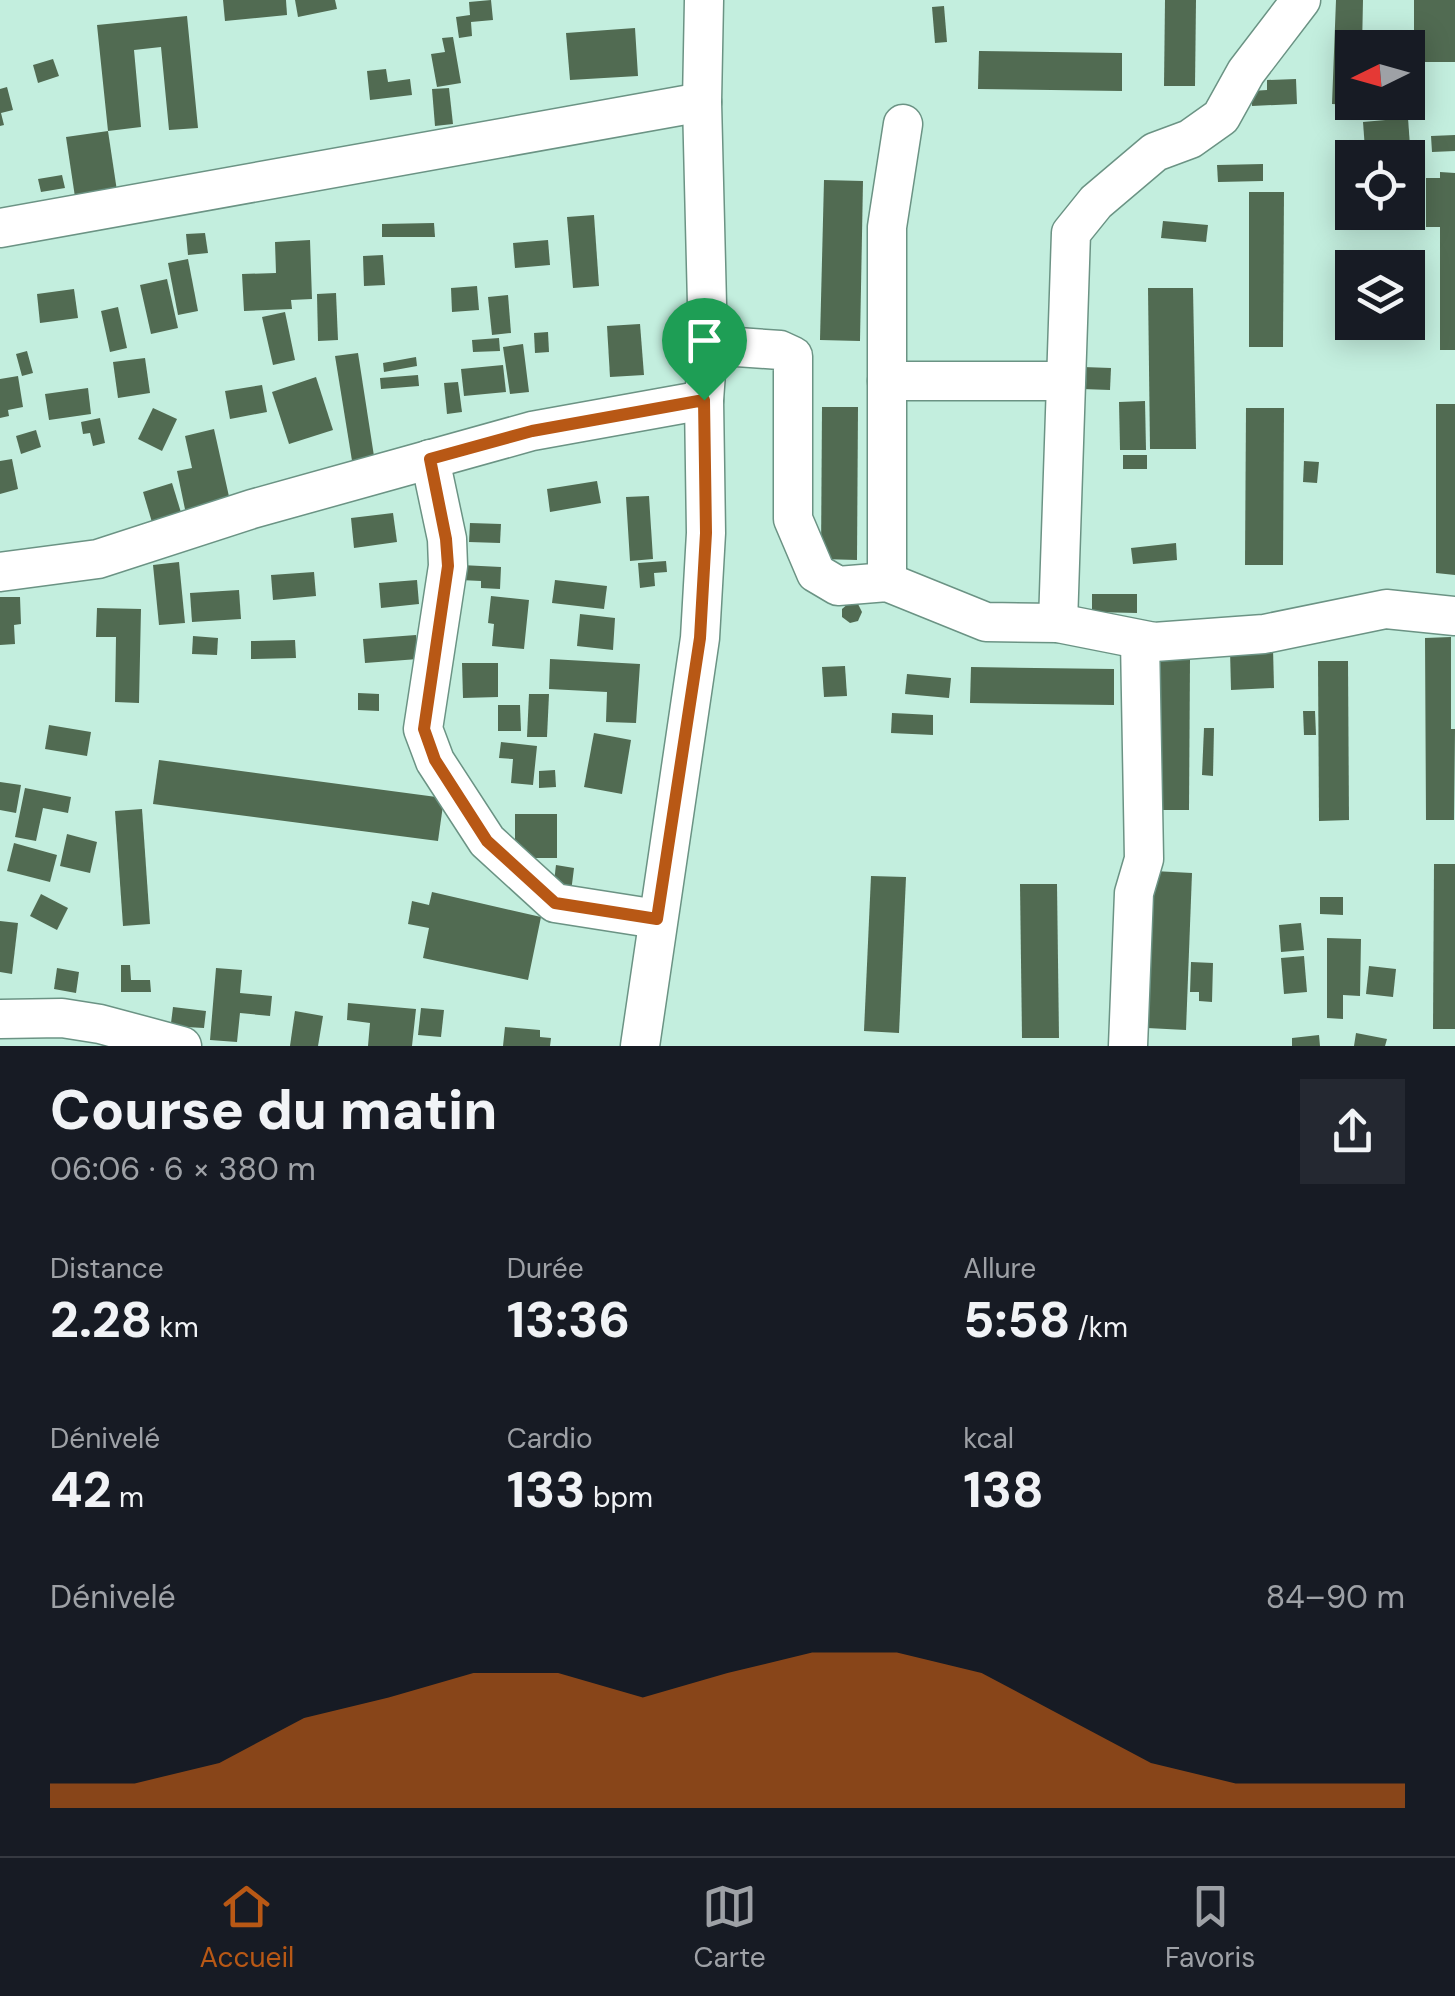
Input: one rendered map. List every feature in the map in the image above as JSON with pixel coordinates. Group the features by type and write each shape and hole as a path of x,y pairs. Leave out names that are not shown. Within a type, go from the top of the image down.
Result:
{"street":[{"path":"640,1046 700,638 706,533 704,400 708,345 702,102 704,0"},
{"path":"1058,623 1070,232 1096,202 1155,152 1190,139 1221,117 1246,72 1301,0"},
{"path":"0,228 702,102"},
{"path":"887,582 887,227 903,124"},
{"path":"708,345 780,350 793,356 793,519 816,573 838,586 887,582 986,622 1058,623 1140,640 1175,642 1264,634 1386,609 1455,616"},
{"path":"886,381 1066,381"},
{"path":"0,572 98,559 252,508 532,431 704,400"},
{"path":"430,459 448,566 424,729 435,760 487,841 555,903 657,919"},
{"path":"1128,1046 1134,893 1144,859 1140,640"},
{"path":"0,1019 62,1018 182,1046"}],"building":[{"path":"223,0 286,0 287,15 225,21"},
{"path":"295,0 335,0 337,9 298,17"},
{"path":"491,0 493,20 471,22 472,36 459,38 456,17 470,15 469,2"},
{"path":"1165,0 1196,0 1195,86 1164,86"},
{"path":"1336,0 1363,0 1362,30 1335,30 1335,104 1332,104"},
{"path":"1414,0 1455,0 1455,62 1425,62 1425,30 1414,30"},
{"path":"944,6 947,42 935,43 932,7"},
{"path":"187,16 198,128 169,130 161,47 134,50 141,127 108,131 97,25"},
{"path":"635,28 638,76 570,80 566,33"},
{"path":"453,37 461,83 437,87 431,54 445,52 442,38"},
{"path":"979,51 1122,53 1122,91 978,89"},
{"path":"53,59 59,76 38,83 33,65"},
{"path":"386,69 388,82 410,79 412,95 370,100 367,71"},
{"path":"1296,79 1297,104 1252,106 1251,91 1267,90 1267,80"},
{"path":"7,87 13,110 1,113 4,125 0,126 0,89"},
{"path":"449,88 453,124 435,126 432,89"},
{"path":"1408,120 1410,140 1364,140 1363,122"},
{"path":"108,131 117,191 75,197 66,137"},
{"path":"1455,135 1455,151 1432,152 1431,136"},
{"path":"1263,164 1263,181 1218,182 1217,165"},
{"path":"1440,172 1455,173 1455,350 1440,350 1440,227 1426,227 1426,178 1440,178"},
{"path":"62,175 65,188 41,192 38,179"},
{"path":"824,180 863,181 860,341 820,340"},
{"path":"1249,192 1284,192 1283,347 1249,347"},
{"path":"594,215 599,286 573,288 567,217"},
{"path":"1163,221 1208,225 1206,242 1161,238"},
{"path":"434,223 435,237 382,237 382,224"},
{"path":"205,233 208,253 188,255 186,234"},
{"path":"310,240 312,299 291,300 292,309 244,311 242,274 276,273 275,242"},
{"path":"548,240 550,265 515,268 513,243"},
{"path":"383,255 385,285 364,286 363,256"},
{"path":"188,259 198,311 178,315 168,263"},
{"path":"167,279 178,328 151,334 140,285"},
{"path":"477,286 479,310 452,312 451,288"},
{"path":"1148,288 1193,288 1196,449 1150,449"},
{"path":"74,289 78,318 40,323 37,294"},
{"path":"336,293 338,340 318,341 317,294"},
{"path":"508,295 511,333 492,335 488,297"},
{"path":"118,307 127,348 110,352 101,311"},
{"path":"285,312 295,360 273,365 262,317"},
{"path":"640,324 644,375 610,377 607,326"},
{"path":"548,332 549,352 535,353 534,333"},
{"path":"499,338 500,351 473,352 472,340"},
{"path":"523,344 529,392 510,394 503,347"},
{"path":"27,351 33,373 22,376 16,354"},
{"path":"358,353 376,469 354,473 335,356"},
{"path":"416,357 417,366 384,372 383,363"},
{"path":"145,358 150,393 118,398 113,362"},
{"path":"503,365 506,392 464,396 461,369"},
{"path":"1083,367 1111,368 1110,390 1082,389"},
{"path":"418,375 419,386 381,389 380,378"},
{"path":"18,376 23,407 8,410 9,416 0,418 0,379"},
{"path":"316,377 333,430 289,444 272,392"},
{"path":"458,382 462,412 447,414 444,383"},
{"path":"262,385 267,412 230,419 225,391"},
{"path":"88,388 91,414 49,420 45,394"},
{"path":"1145,401 1146,450 1120,450 1119,402"},
{"path":"1436,404 1455,404 1455,575 1436,573"},
{"path":"822,407 858,407 857,560 821,559"},
{"path":"153,408 177,419 162,451 138,439"},
{"path":"1246,408 1284,408 1283,565 1245,565"},
{"path":"100,418 105,443 93,446 90,433 83,434 81,422"},
{"path":"214,429 232,510 186,514 177,471 192,468 185,436"},
{"path":"36,430 41,447 21,454 16,436"},
{"path":"1123,455 1147,455 1147,469 1123,469"},
{"path":"12,459 18,489 0,494 0,461"},
{"path":"1304,461 1319,462 1317,483 1303,482"},
{"path":"597,481 601,503 550,512 547,489"},
{"path":"172,483 183,519 154,529 143,492"},
{"path":"649,496 653,559 630,561 626,497"},
{"path":"393,513 397,542 354,548 351,518"},
{"path":"470,523 501,524 500,543 469,542"},
{"path":"1176,543 1177,560 1133,564 1131,548"},
{"path":"666,561 667,572 654,573 655,586 640,588 638,563"},
{"path":"179,562 185,623 159,625 153,565"},
{"path":"461,565 501,567 500,589 481,588 481,581 460,580"},
{"path":"314,572 316,596 273,600 271,575"},
{"path":"417,580 419,604 381,608 379,583"},
{"path":"555,580 607,586 604,609 552,603"},
{"path":"239,590 241,619 192,622 190,593"},
{"path":"1092,594 1137,594 1137,613 1092,612"},
{"path":"491,596 529,600 524,649 492,646 494,624 488,623"},
{"path":"0,597 20,597 21,624 14,625 15,644 0,645"},
{"path":"849,603 858,604 862,612 858,621 850,623 842,617 842,609"},
{"path":"97,608 141,609 139,703 115,702 116,637 96,637"},
{"path":"580,614 615,618 613,650 577,646"},
{"path":"416,635 418,659 365,663 363,639"},
{"path":"193,636 218,638 217,655 192,654"},
{"path":"1451,637 1454,820 1426,820 1425,638"},
{"path":"295,640 296,658 251,659 251,641"},
{"path":"1273,648 1274,688 1231,690 1230,650"},
{"path":"550,659 640,664 636,723 606,722 607,692 549,689"},
{"path":"1151,659 1190,659 1189,810 1150,810"},
{"path":"1318,661 1348,661 1349,820 1319,821"},
{"path":"462,663 498,663 498,697 463,698"},
{"path":"845,666 847,696 824,697 822,667"},
{"path":"971,667 1114,669 1114,705 970,703"},
{"path":"907,674 951,678 949,698 905,694"},
{"path":"358,693 379,694 379,711 358,710"},
{"path":"529,694 549,694 547,737 527,737"},
{"path":"498,705 520,705 521,731 498,731"},
{"path":"1303,711 1315,711 1316,735 1304,735"},
{"path":"892,713 933,715 933,735 891,733"},
{"path":"49,725 91,732 87,756 45,749"},
{"path":"1204,728 1214,728 1213,776 1202,775"},
{"path":"594,733 631,740 622,794 584,787"},
{"path":"501,742 537,746 533,785 511,783 513,759 499,758"},
{"path":"159,760 444,798 438,841 153,804"},
{"path":"555,770 556,787 539,788 539,771"},
{"path":"0,782 21,785 16,813 0,810"},
{"path":"25,788 71,797 68,813 43,808 36,841 15,837"},
{"path":"142,809 150,924 123,926 115,811"},
{"path":"515,814 557,814 557,858 515,858"},
{"path":"67,834 97,842 90,873 60,866"},
{"path":"14,843 57,855 50,882 7,871"},
{"path":"1434,864 1455,864 1455,1029 1433,1029"},
{"path":"556,865 574,868 571,892 553,890"},
{"path":"1154,871 1192,873 1186,1030 1147,1028"},
{"path":"871,876 906,877 899,1033 864,1031"},
{"path":"1020,884 1057,884 1059,1038 1022,1038"},
{"path":"432,892 541,917 528,980 423,958 429,928 408,924 412,901 429,905"},
{"path":"41,894 68,908 57,930 30,916"},
{"path":"1320,897 1343,897 1343,915 1320,914"},
{"path":"0,921 18,923 12,974 0,972"},
{"path":"1301,923 1304,950 1281,952 1279,925"},
{"path":"1327,938 1361,939 1360,996 1343,995 1343,1019 1327,1018"},
{"path":"1304,956 1307,992 1284,994 1281,958"},
{"path":"1191,962 1213,963 1212,1002 1199,1001 1199,992 1190,992"},
{"path":"121,965 130,965 131,980 150,980 151,992 121,992"},
{"path":"1369,966 1396,969 1393,997 1366,994"},
{"path":"57,968 79,972 76,993 54,989"},
{"path":"216,968 242,970 240,993 272,996 270,1016 240,1013 237,1042 210,1040"},
{"path":"348,1003 416,1009 412,1046 368,1046 370,1023 347,1020"},
{"path":"173,1007 206,1011 204,1028 186,1027 185,1033 170,1031"},
{"path":"421,1008 444,1010 441,1037 418,1035"},
{"path":"295,1011 323,1016 318,1046 290,1046"},
{"path":"505,1027 540,1030 540,1037 551,1038 550,1046 503,1046"},
{"path":"1356,1033 1387,1039 1385,1046 1354,1046"},
{"path":"1319,1035 1320,1046 1292,1046 1292,1038"}],"route":[{"path":"704,400 706,533 700,638 657,919 555,903 487,841 435,760 424,729 448,566 430,459 532,431 704,400"}]}
